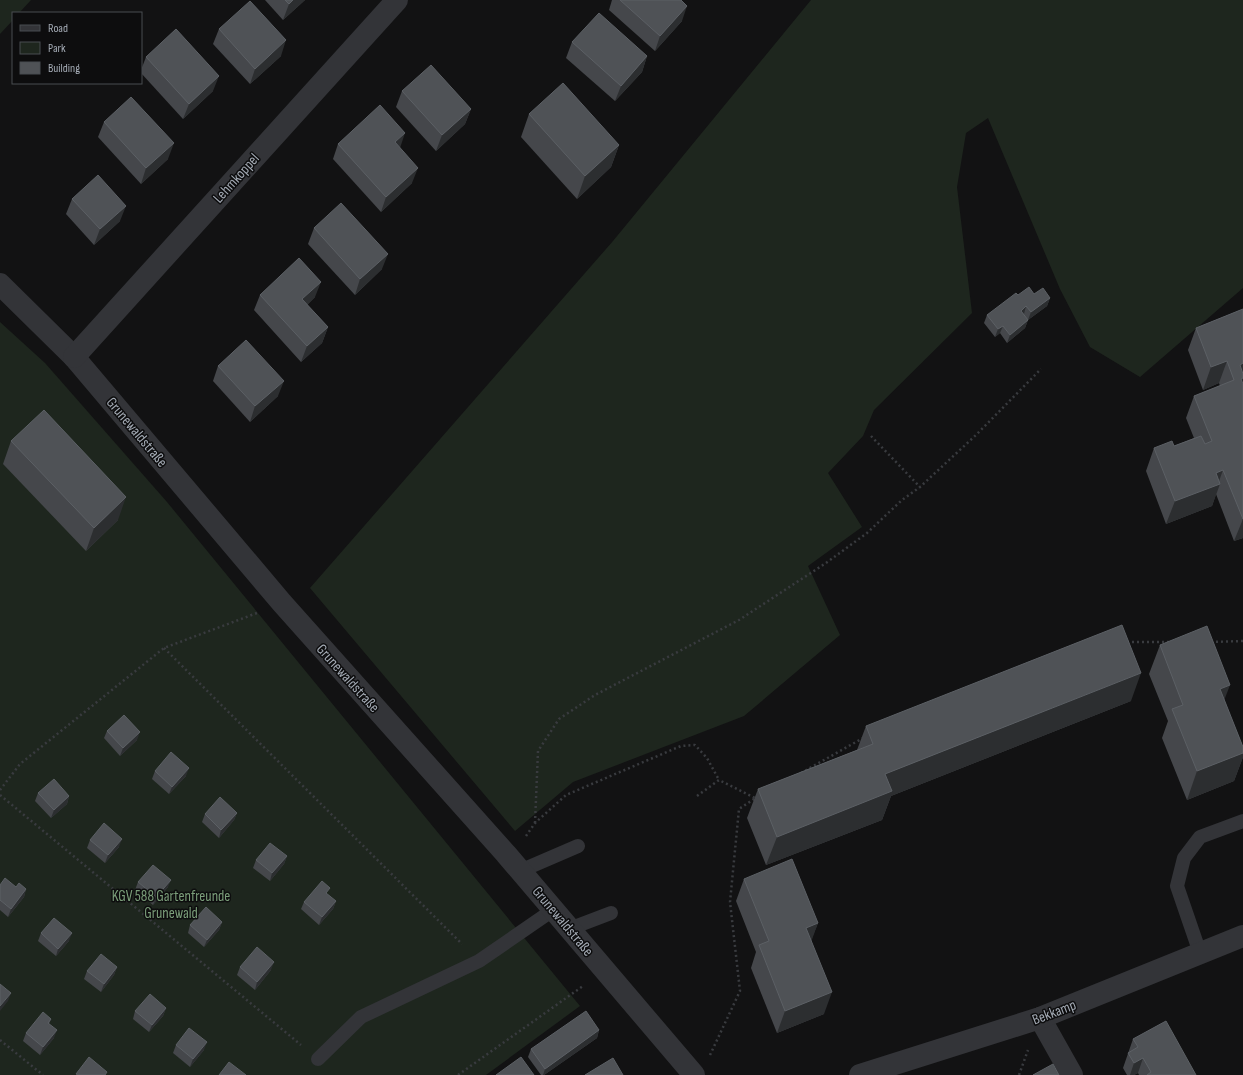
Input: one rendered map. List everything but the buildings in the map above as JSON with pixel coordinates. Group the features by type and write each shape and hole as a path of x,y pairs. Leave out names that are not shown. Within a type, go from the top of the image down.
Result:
{"street":[{"name":"Lehmkoppel","path":"74,357 397,0"},
{"name":"Grunewaldstraße","path":"0,284 74,357 282,603 520,871 604,970 700,1068"},
{"name":"Bekkamp","path":"860,1075 1040,1018 1243,936"},
{"path":"1040,1018 1072,1075"}],"lane":[{"path":"1200,953 1177,886 1184,858 1200,837 1243,821"},
{"path":"520,871 578,846"},
{"path":"318,1059 361,1017 479,961 553,910"},
{"path":"569,929 611,913"}],"path":[{"path":"755,798 719,780 707,758 695,745 681,746 566,794 535,823 538,751 559,718 596,695 739,620 826,564 867,533 902,500 920,487 976,435 1040,369"},
{"path":"871,436 920,487"},
{"path":"0,790 20,764 164,648 282,603"},
{"path":"1206,642 1243,641"},
{"path":"1120,643 1175,642"},
{"path":"164,648 479,961"},
{"path":"795,776 868,736"},
{"path":"697,796 719,780"},
{"path":"700,1068 740,991 730,902 738,808 762,794"},
{"path":"0,795 318,1059"},
{"path":"458,1075 604,970"},
{"path":"0,1040 43,1075"}],"green space":[{"path":"0,0 31,0 20,12 12,12 12,21 0,34"},
{"path":"811,0 1243,0 1243,288 1140,377 1090,347 1060,289 988,118 966,133 957,187 972,313 874,410 863,436 828,473 862,527 808,566 840,635 744,716 573,782 515,831 310,588 613,241"},
{"name":"KGV 588 Gartenfreunde Grunewald","path":"0,322 45,363 167,502 580,1006 486,1075 0,1075"}]}
